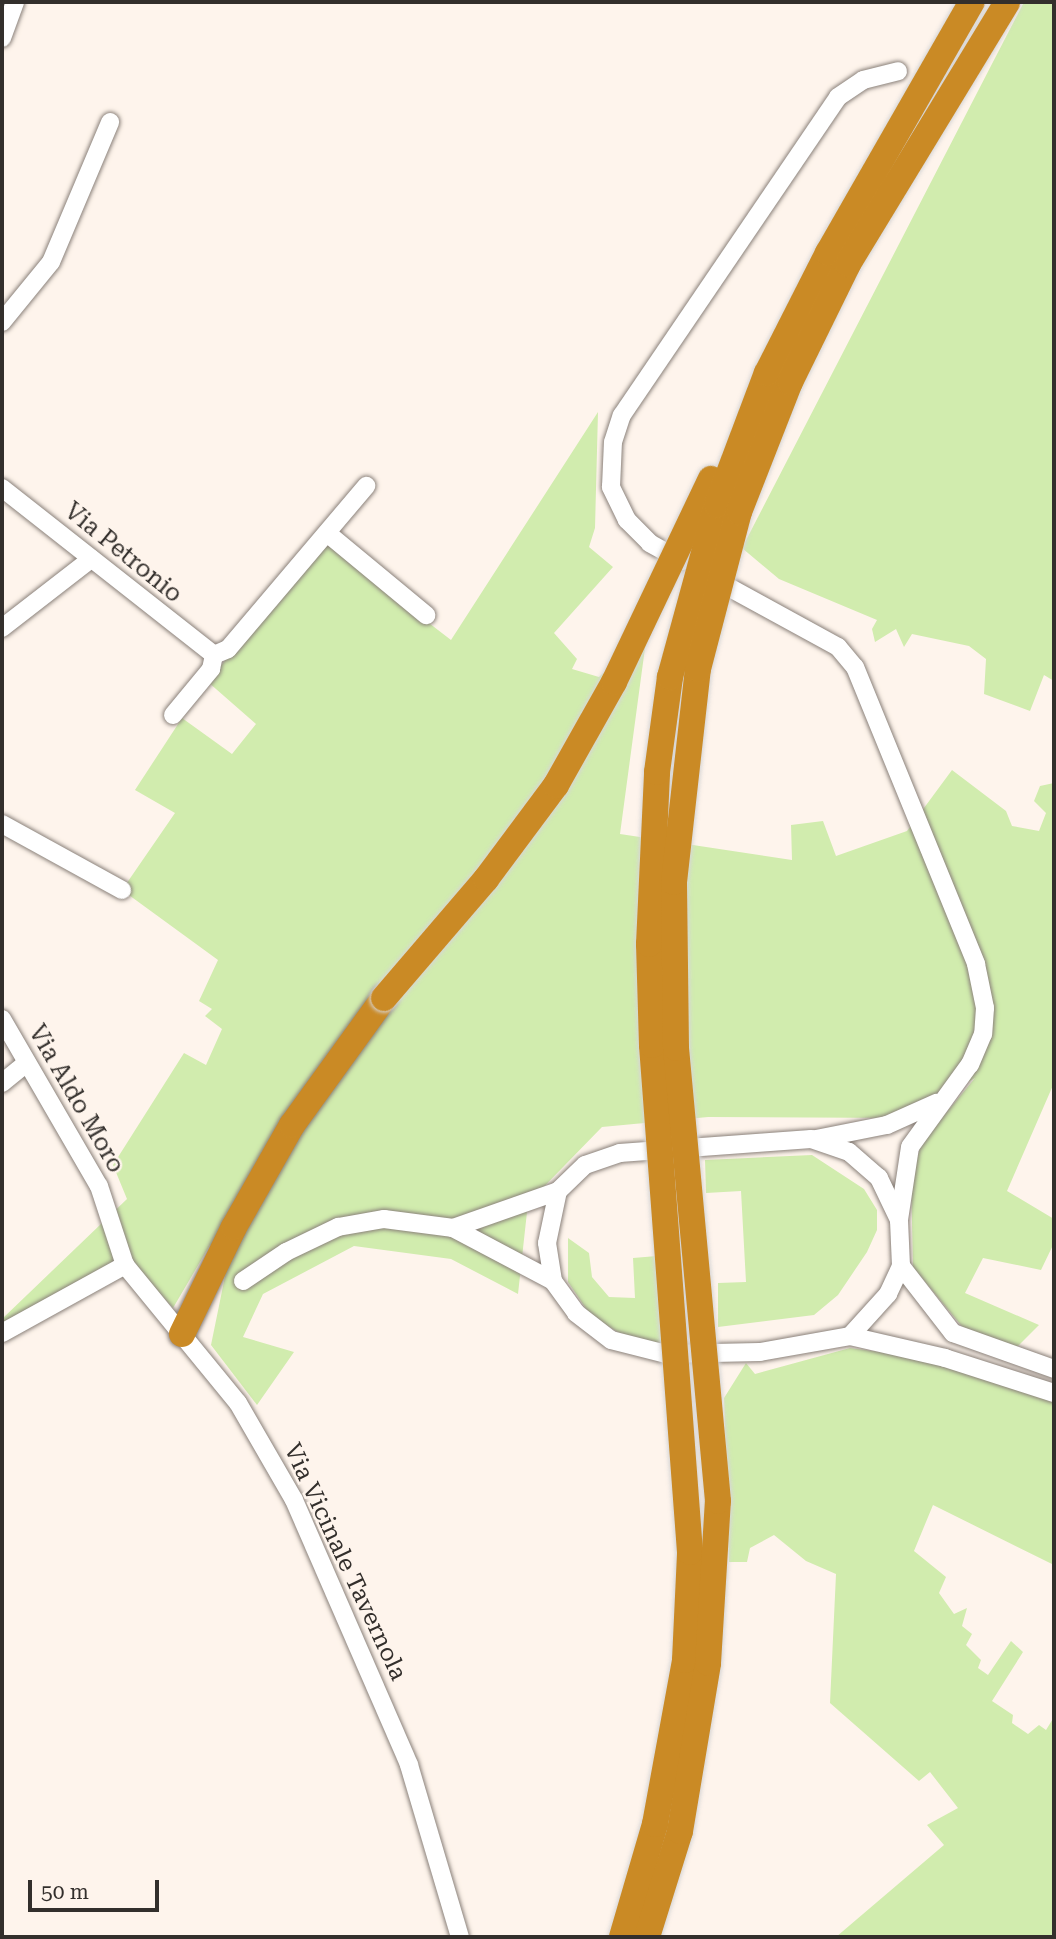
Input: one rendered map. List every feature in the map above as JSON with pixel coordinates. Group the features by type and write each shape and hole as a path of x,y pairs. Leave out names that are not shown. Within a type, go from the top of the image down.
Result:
{"highway":[{"path":"182,1334 234,1227 292,1125 384,998 486,879 556,785 614,682 828,253 972,2"},
{"path":"647,1937 680,1830 708,1663 718,1501 676,1048 674,882 698,669 739,512 790,382 848,264 1007,2"},
{"path":"622,1937 655,1824 685,1660 690,1552 652,1045 649,944 657,772 670,677 717,505 757,395"}],"street":[{"path":"2,38 15,2"},
{"path":"850,1336 888,1294 901,1266 899,1220 910,1147 971,1065 983,1034 985,1008 976,964 855,667 838,647 650,543 627,520 611,487 614,442 622,415 830,108 838,97 863,80 898,71"},
{"path":"2,321 51,262 110,122"},
{"path":"173,715 211,669 214,655 228,649 366,486"},
{"name":"Via Petronio","path":"2,488 214,655"},
{"path":"327,533 426,615"},
{"path":"2,628 91,559"},
{"path":"2,824 122,890"},
{"name":"Via Aldo Moro","path":"2,1019 66,1122 105,1203"},
{"path":"2,1083 27,1063"},
{"path":"453,1228 558,1191 584,1165 620,1153 811,1139 887,1125 945,1097"},
{"path":"811,1139 849,1152 879,1178 899,1220"},
{"path":"558,1191 547,1243 554,1281 576,1313 611,1340 666,1354 760,1352 850,1336 945,1357 1054,1393"},
{"name":"Via Vicinale Tavernola","path":"105,1203 125,1265 237,1403 295,1500 409,1765 460,1937"},
{"path":"243,1281 286,1251 338,1227 384,1219 453,1228 554,1281"},
{"path":"2,1333 125,1265"},
{"path":"901,1266 953,1333 1054,1369"}],"green space":[{"path":"1024,2 1054,2 1054,681 1044,675 1030,711 984,694 986,659 969,646 912,634 904,647 896,629 875,642 872,629 877,620 779,579 742,548"},
{"path":"598,412 595,528 589,547 613,567 554,633 577,659 572,669 599,677 647,633 620,834 792,860 791,825 823,821 836,856 907,831 952,770 1006,811 1012,826 1039,831 1046,813 1034,801 1040,786 1054,783 1054,1083 1007,1191 1054,1219 1054,1243 1041,1270 983,1258 965,1293 1039,1325 1017,1347 964,1329 913,1267 911,1178 922,1142 975,1078 905,1118 708,1117 602,1127 528,1203 518,1294 451,1259 354,1246 263,1294 243,1337 294,1352 257,1405 211,1345 230,1252 210,1245 173,1308 137,1268 2,1326 2,1319 127,1199 113,1165 184,1053 206,1065 222,1029 205,1016 212,1009 199,1001 218,960 122,890 175,813 135,790 182,718 232,754 256,724 208,682 321,540 451,640"},
{"path":"812,1155 864,1189 877,1210 877,1230 867,1252 838,1295 814,1315 718,1327 718,1283 746,1282 741,1191 706,1193 705,1160"},
{"path":"568,1238 589,1253 592,1277 609,1297 635,1298 633,1258 657,1256 666,1344 628,1338 591,1316 568,1282"},
{"path":"850,1348 911,1356 1015,1385 1054,1403 1054,1565 933,1505 914,1551 946,1577 939,1593 954,1614 967,1608 962,1626 972,1634 966,1645 981,1660 978,1668 988,1675 1011,1641 1023,1652 992,1701 1013,1715 1012,1723 1028,1734 1039,1725 1046,1730 1054,1717 1054,1937 836,1937 944,1845 927,1825 958,1808 930,1772 919,1781 830,1703 836,1574 806,1561 774,1535 750,1548 747,1562 729,1562 724,1398 746,1363 755,1374"}]}
